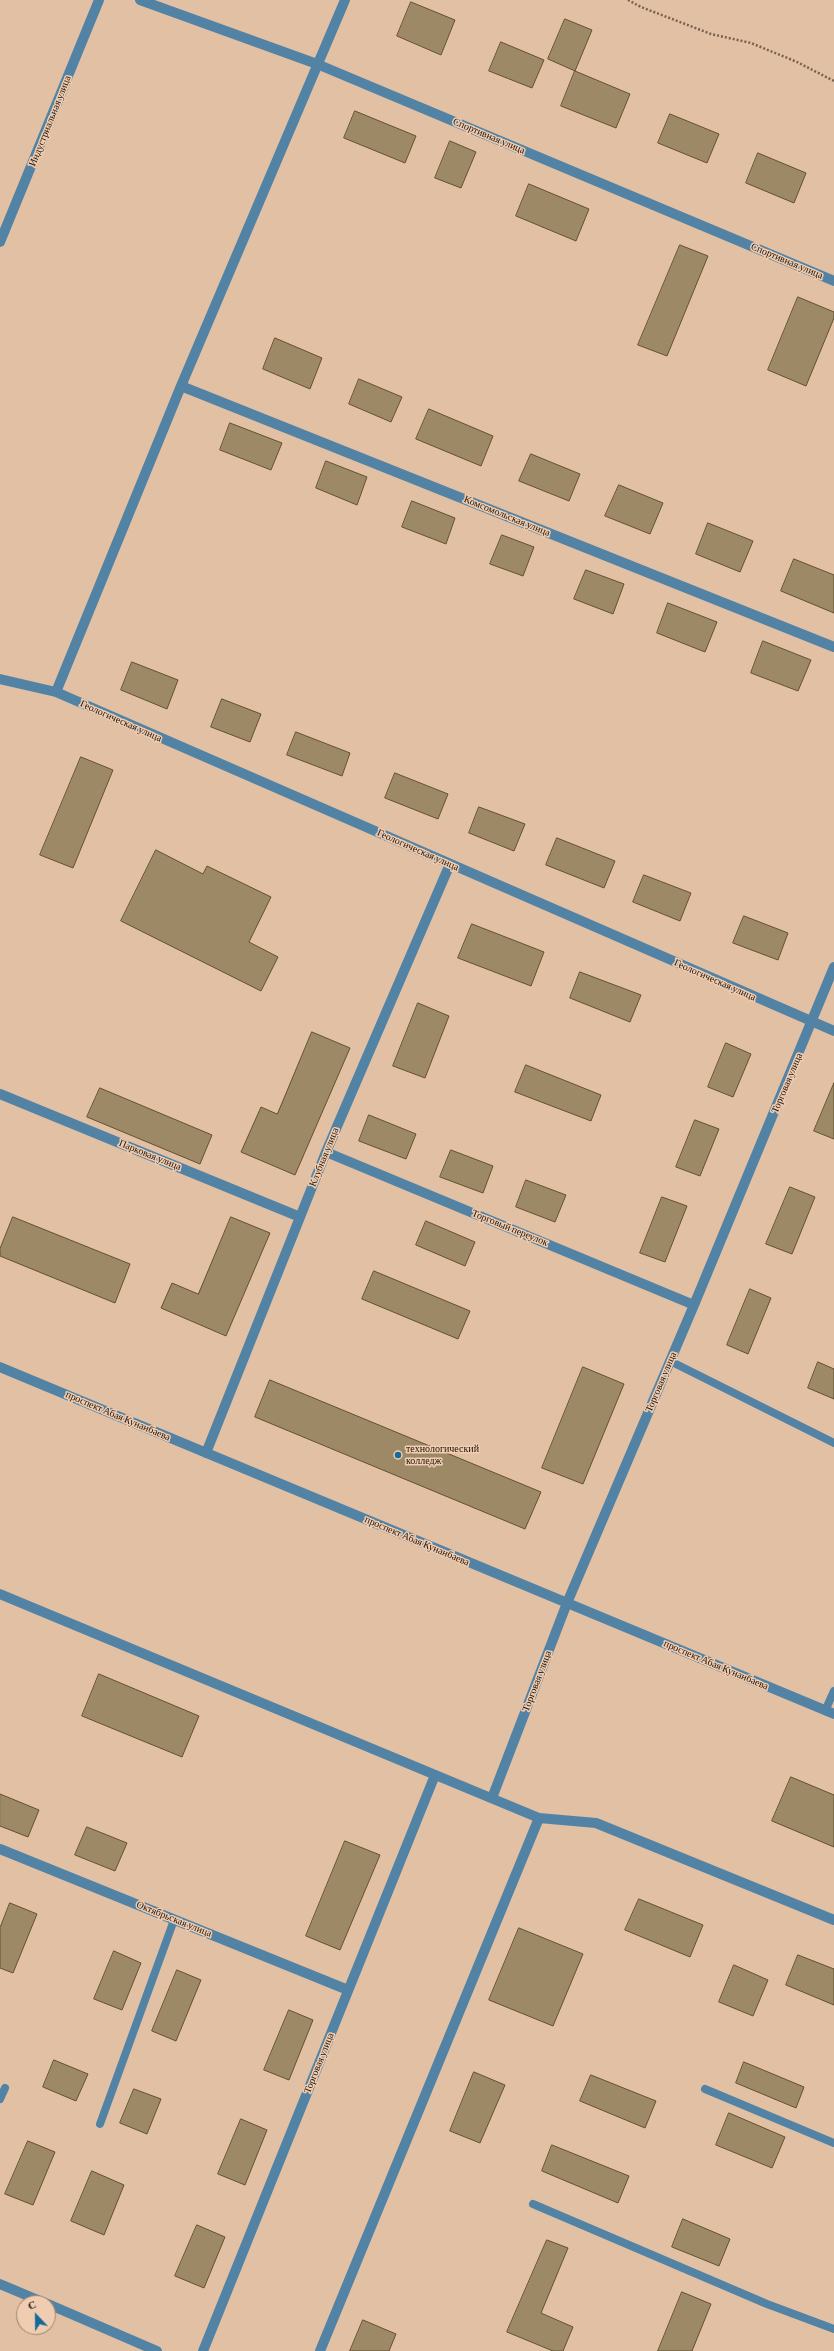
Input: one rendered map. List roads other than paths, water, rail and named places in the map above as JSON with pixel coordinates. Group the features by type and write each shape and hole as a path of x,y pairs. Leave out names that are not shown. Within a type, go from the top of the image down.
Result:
{"street":[{"name":"Индустриальная улица","path":"0,242 99,0"},
{"name":"Спортивная улица","path":"140,0 317,64 834,281"},
{"path":"56,692 181,386 345,0"},
{"name":"Комсомольская улица","path":"181,386 834,647"},
{"name":"Геологическая улица","path":"0,679 56,692 834,1031"},
{"name":"Клубная улица","path":"206,1453 326,1152 450,864"},
{"name":"Торговая улица","path":"492,1798 567,1603 813,1022 834,967"},
{"name":"Парковая улица","path":"0,1094 300,1217"},
{"name":"Торговый переулок","path":"326,1152 694,1305"},
{"name":"проспект Абая Кунанбаева","path":"0,1367 830,1712"},
{"path":"0,1594 539,1818 596,1823 834,1920"},
{"name":"Торговая улица","path":"203,2351 435,1775"},
{"path":"320,2351 539,1818"},
{"name":"Октябрьская улица","path":"0,1849 348,1990"},
{"path":"0,2284 26,2295"},
{"path":"56,2307 158,2351"}],"lane":[{"path":"670,1361 834,1443"},
{"path":"830,1712 834,1691"},
{"path":"100,2124 174,1920"},
{"path":"0,2099 5,2088"},
{"path":"705,2089 834,2143"},
{"path":"533,2204 766,2304 834,2330"}],"place":[{"name":"технологический колледж","path":"398,1455"}]}
